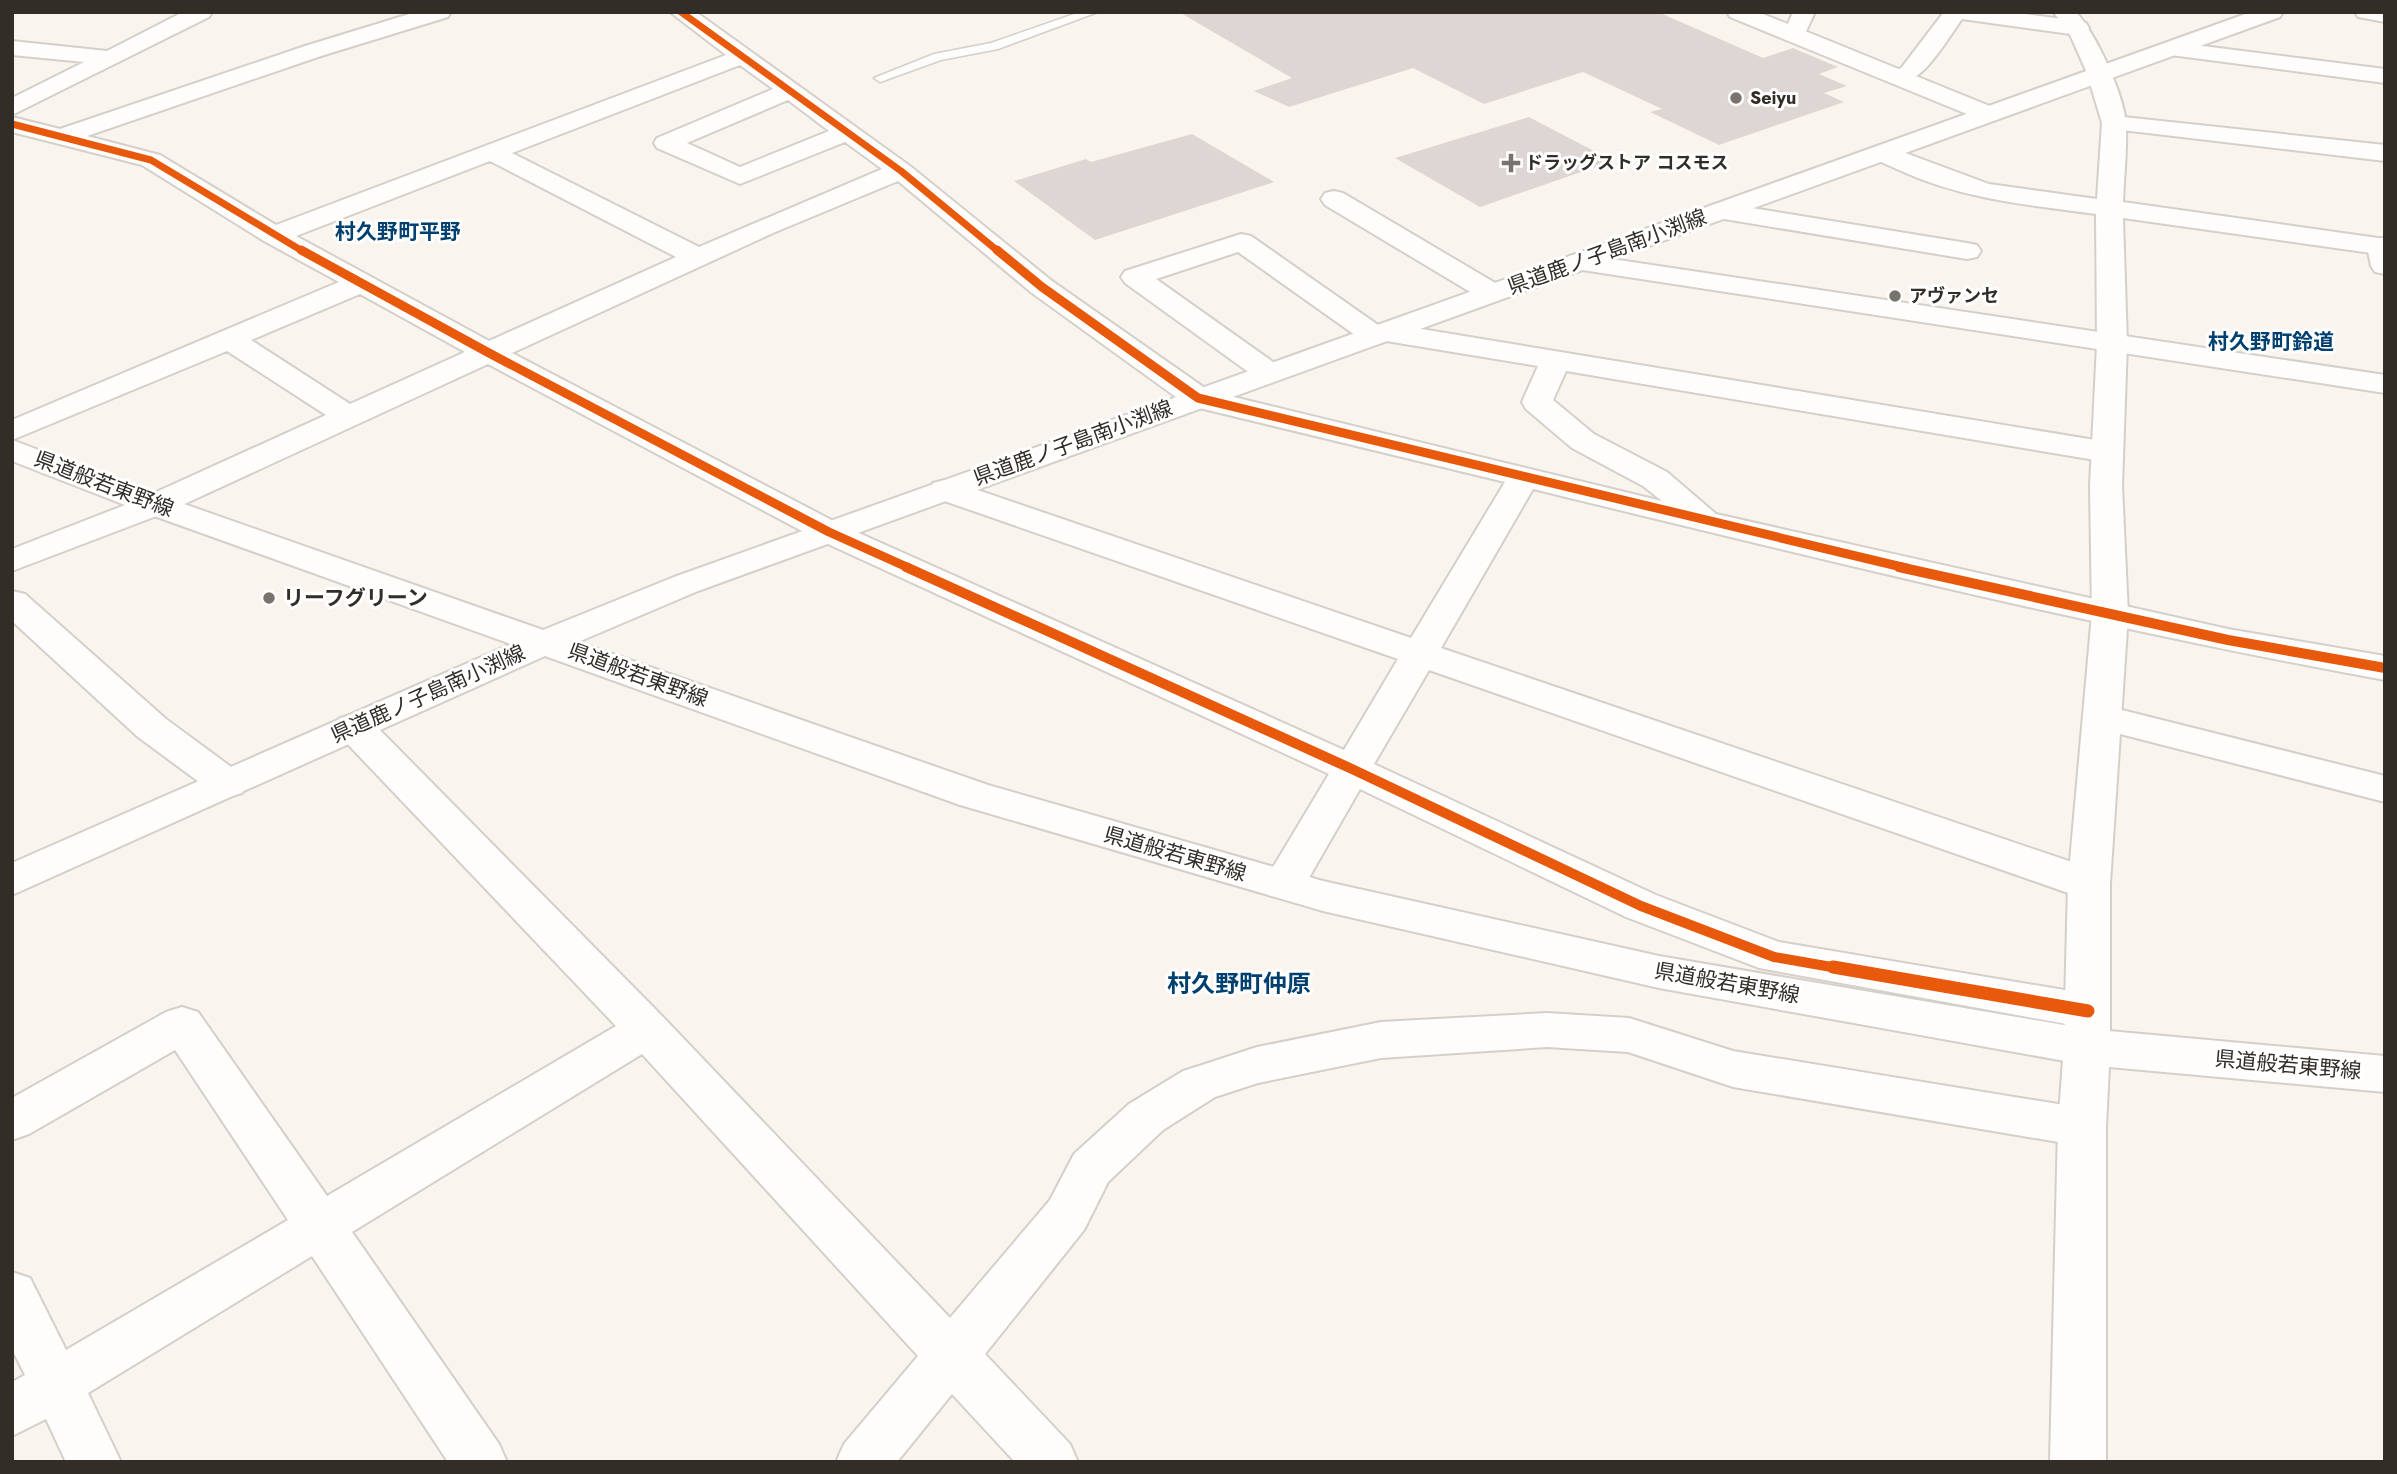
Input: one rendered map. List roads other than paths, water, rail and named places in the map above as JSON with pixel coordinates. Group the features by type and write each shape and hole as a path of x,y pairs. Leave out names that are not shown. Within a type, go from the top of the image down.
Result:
{"street":[{"path":"12,108 201,12"},
{"path":"60,137 313,51 440,12"},
{"path":"681,12 901,171 1021,271 1198,398 1710,523 2110,614 2228,640 2385,668"},
{"path":"1738,12 1988,114"},
{"path":"1794,35 1804,12"},
{"path":"1900,79 1910,72 1957,12 2071,20 2099,74 2114,123 2109,210 2112,344 2107,452 2110,614 2090,884 2082,1127 2078,1462"},
{"name":"県道鹿ノ子島南小渕線","path":"12,880 546,642 686,584 2272,12"},
{"path":"2366,12 2385,15"},
{"path":"12,48 112,58"},
{"path":"2171,49 2385,76"},
{"path":"274,235 741,57"},
{"path":"789,91 666,143 740,176 847,132"},
{"path":"2114,123 2385,153"},
{"path":"12,124 151,160 274,235 489,354 829,532 1352,769 1641,906 1774,957 2087,1029"},
{"path":"491,152 698,257"},
{"path":"1884,153 1916,168 1984,191 2384,253"},
{"path":"12,561 155,505 818,203 901,171"},
{"path":"1334,198 1492,293"},
{"path":"1721,211 1967,251"},
{"path":"1269,373 1135,277 1241,242 1380,334 2107,452"},
{"path":"1579,262 2385,384"},
{"path":"12,431 361,283"},
{"path":"231,340 349,416"},
{"path":"1556,361 1537,401 1583,441 1655,479 1710,523"},
{"name":"県道般若東野線","path":"12,450 155,505 974,795 1284,884 1659,972 2087,1029 2385,1074"},
{"path":"1284,884 1524,477"},
{"path":"945,490 2090,884"},
{"path":"12,602 152,727 228,784"},
{"path":"2102,717 2385,789"},
{"path":"354,727 647,1029 1051,1462"},
{"path":"12,1121 182,1024 481,1462"},
{"path":"12,1411 647,1029"},
{"path":"863,1462 1067,1215 1091,1168 1146,1117 1199,1084 1257,1065 1381,1040 1547,1030 1629,1035 1732,1069 2082,1127"},
{"path":"12,1294 94,1462"}],"lane":[{"path":"880,78 938,57 994,46 1092,12"}],"place":[{"name":"Seiyu","path":"1736,98"},
{"name":"ドラッグストア コスモス","path":"1511,163"},
{"name":"アヴァンセ","path":"1895,296"},
{"name":"リーフグリーン","path":"269,598"}],"district":[{"name":"村久野町平野","path":"398,232"},
{"name":"村久野町鈴道","path":"2271,342"},
{"name":"村久野町仲原","path":"1239,984"}]}
